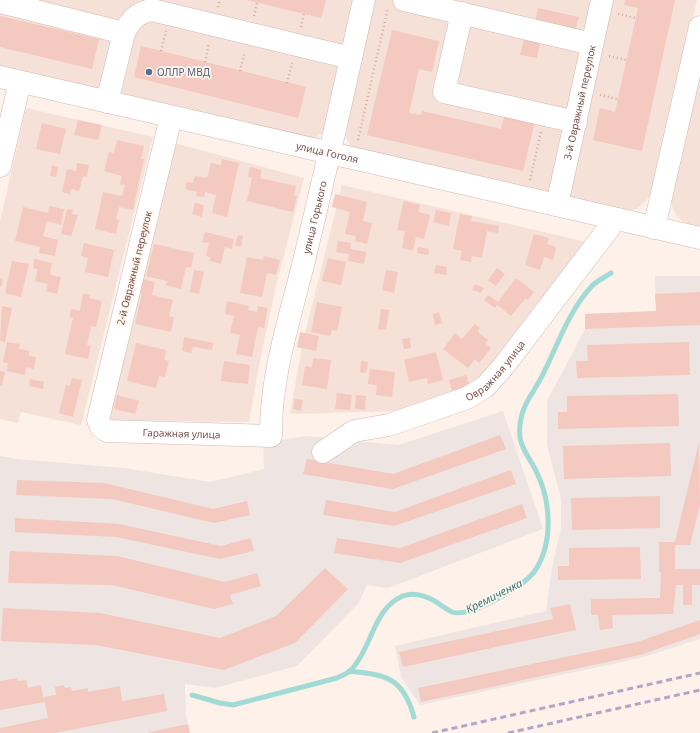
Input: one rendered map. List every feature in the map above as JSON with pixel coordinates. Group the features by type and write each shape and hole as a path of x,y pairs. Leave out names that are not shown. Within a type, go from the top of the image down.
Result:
{"street":[{"name":"улица Горького","path":"271,436 272,403 276,377 330,153 364,0"},
{"path":"404,0 592,44"},
{"name":"3-й Овражный переулок","path":"558,205 602,0"},
{"path":"0,2 124,32"},
{"path":"108,102 124,32 127,26 139,14 152,10 351,58"},
{"path":"462,13 444,92 576,122"},
{"path":"654,228 700,27"},
{"path":"0,166 10,79"},
{"name":"улица Гоголя","path":"10,79 700,238"},
{"name":"2-й Овражный переулок","path":"98,420 171,117"},
{"name":"Овражная улица","path":"322,452 354,431 388,426 466,398 485,387 504,367 616,219"},
{"name":"Гаражная улица","path":"98,420 101,427 107,431 271,436"}],"path":[{"path":"358,143 389,0"},
{"path":"529,184 545,115"}],"shaded area":[{"path":"0,0 356,0 330,125 323,133 314,138 0,68"},
{"path":"374,0 697,0 652,193 645,202 636,209 627,211 362,153 351,146 346,138 347,124"},
{"path":"700,67 700,227 683,222 676,215 672,206 672,193"},
{"path":"26,108 153,137 81,425 21,412 18,423 0,419 0,221"},
{"path":"175,143 304,178 276,286 260,360 249,422 108,420"},
{"path":"342,185 591,243 475,387 397,411 290,414 302,346"},
{"path":"655,276 700,276 700,639 640,658 420,705 401,677 395,646 546,611 552,567 561,528 561,499 547,445 547,401 585,329 585,314 656,311"},
{"path":"503,411 543,529 388,588 367,585 358,604 297,666 215,688 185,684 186,715 190,733 0,733 0,456 17,459 124,468 210,482 264,469 263,443 306,436 399,445"}],"building":[{"path":"247,0 326,0 321,18"},
{"path":"625,0 675,0 642,151 593,140 600,108 615,112 638,8 624,5"},
{"path":"538,8 579,17 575,31 535,23"},
{"path":"0,16 99,39 92,69 0,47"},
{"path":"392,30 439,41 432,72 419,69 409,113 421,115 422,111 501,129 505,114 535,121 523,171 367,135"},
{"path":"524,39 540,43 537,58 520,55"},
{"path":"141,46 306,87 298,118 134,77"},
{"path":"78,120 102,125 98,140 74,135"},
{"path":"42,123 66,129 60,154 36,149"},
{"path":"117,140 144,146 141,159 144,159 133,210 119,207 116,219 119,220 116,234 95,229 103,192 122,196 125,185 120,184 122,176 104,171 109,152 114,153"},
{"path":"222,159 239,163 227,217 212,213 216,195 205,192 204,197 196,196 197,192 185,189 187,182 193,183 195,176 207,178 211,163 221,165"},
{"path":"77,163 89,165 87,177 83,176 79,191 71,189 70,194 62,192 67,169 76,171"},
{"path":"52,165 58,167 56,177 50,176"},
{"path":"250,167 262,170 260,178 296,186 294,195 297,196 293,212 247,201 252,178 248,177"},
{"path":"335,194 367,202 363,221 372,223 367,244 355,241 356,236 345,234 350,212 332,207"},
{"path":"404,201 420,205 418,212 430,215 424,239 416,237 413,251 402,248 405,231 397,230"},
{"path":"195,203 204,205 202,217 192,214"},
{"path":"49,206 64,209 61,225 47,221 43,236 58,240 55,256 39,253 40,247 15,241 23,207 48,213"},
{"path":"67,209 73,210 72,214 78,215 71,236 61,234"},
{"path":"436,210 451,213 449,226 433,222"},
{"path":"460,214 472,216 471,221 499,226 498,233 487,231 482,258 472,256 471,262 460,260 462,251 453,249"},
{"path":"205,232 234,239 232,249 225,247 221,264 210,261 210,257 206,256 209,243 202,242"},
{"path":"534,234 549,238 547,244 556,247 553,260 544,257 540,270 525,265"},
{"path":"238,235 243,236 241,247 235,245"},
{"path":"338,241 351,243 350,249 366,252 364,264 348,261 349,254 336,252"},
{"path":"84,243 114,250 108,277 85,272 88,258 81,256"},
{"path":"154,244 194,253 191,268 186,267 181,289 166,285 167,281 146,276"},
{"path":"418,247 429,249 428,255 417,253"},
{"path":"264,256 280,260 276,275 267,273 262,297 240,293 247,257 263,260"},
{"path":"328,258 346,262 341,285 322,281"},
{"path":"34,259 52,263 50,275 61,277 57,294 46,291 48,284 35,281 38,269 33,268"},
{"path":"12,261 29,264 21,297 5,293"},
{"path":"436,265 447,267 446,275 434,273"},
{"path":"497,268 505,274 496,286 488,280"},
{"path":"194,270 204,272 199,294 190,292"},
{"path":"386,270 398,272 394,293 382,290"},
{"path":"0,278 3,279 1,287 0,286"},
{"path":"137,278 155,282 152,295 173,300 169,316 174,317 171,332 135,324 142,293 134,292"},
{"path":"516,278 534,292 528,300 526,298 511,316 497,305 495,308 484,300 488,295 498,302"},
{"path":"475,284 484,288 481,293 472,290"},
{"path":"700,292 700,325 585,329 585,314 656,311 655,294"},
{"path":"83,293 90,295 89,298 102,301 96,327 91,326 87,345 91,346 88,359 65,354 73,318 69,317 71,309 80,311"},
{"path":"227,301 249,306 248,310 257,312 258,306 268,308 264,328 258,327 252,357 236,354 240,335 230,333 234,316 225,314"},
{"path":"317,302 342,307 337,331 332,330 330,336 311,332"},
{"path":"2,306 12,308 5,342 0,341"},
{"path":"381,309 389,310 386,330 378,329"},
{"path":"439,312 442,323 435,325 433,314"},
{"path":"475,324 480,328 478,332 488,340 485,343 491,348 479,363 475,359 468,368 443,349 455,333 462,339"},
{"path":"300,332 319,336 316,351 297,347"},
{"path":"184,337 213,343 212,350 193,347 191,353 182,351"},
{"path":"410,338 411,348 404,349 402,339"},
{"path":"7,342 20,344 19,349 29,351 29,356 36,357 34,369 26,367 25,375 7,371 8,363 3,362"},
{"path":"689,342 690,375 577,378 576,361 588,361 587,345"},
{"path":"136,343 166,350 164,360 169,361 165,377 159,376 156,388 127,381"},
{"path":"436,352 443,380 428,384 427,378 409,382 404,360"},
{"path":"313,358 331,360 327,389 302,385 305,366 312,367"},
{"path":"224,361 250,365 248,384 221,381"},
{"path":"361,361 368,362 366,373 360,372"},
{"path":"370,369 395,372 392,397 376,395 377,385 368,384"},
{"path":"0,371 5,372 2,386 0,386"},
{"path":"466,375 470,386 452,391 449,380"},
{"path":"72,378 82,380 73,417 59,413 66,385 70,386"},
{"path":"30,379 44,382 43,389 29,386"},
{"path":"337,393 352,395 350,410 335,409"},
{"path":"678,394 679,426 558,429 558,412 567,412 567,396"},
{"path":"117,395 139,401 135,414 114,409"},
{"path":"356,395 366,396 365,410 355,409"},
{"path":"295,399 303,400 301,411 293,409"},
{"path":"500,435 506,449 393,489 303,474 307,459 393,474"},
{"path":"699,442 700,505 690,545 675,545 675,569 700,569 700,585 692,585 692,605 683,605 683,585 676,585 673,614 612,615 613,628 600,630 598,615 591,615 591,599 660,598 661,572 659,572 659,542 675,542"},
{"path":"670,443 671,476 564,479 563,446"},
{"path":"511,470 516,484 394,526 323,515 326,500 395,512"},
{"path":"17,480 104,483 213,509 247,501 250,515 214,523 112,499 16,495"},
{"path":"660,496 660,528 572,530 571,498"},
{"path":"522,504 527,518 400,563 334,553 337,538 400,548"},
{"path":"15,518 119,524 221,546 251,538 254,551 220,559 116,537 15,532"},
{"path":"640,547 641,579 558,580 558,566 569,566 569,548"},
{"path":"10,551 117,556 225,582 257,573 261,586 230,595 233,604 214,609 112,585 8,583"},
{"path":"325,568 348,589 295,643 224,670 96,645 1,641 3,608 100,613 220,638 276,616"},
{"path":"570,604 576,630 403,667 399,652 553,619 550,608"},
{"path":"700,620 700,634 640,655 421,702 418,688 637,642"},
{"path":"17,678 17,681 26,680 28,688 41,685 43,697 56,695 55,687 64,685 65,688 71,687 72,691 88,688 88,692 120,686 122,701 164,694 167,711 55,733 0,733 0,728 48,718 45,702 0,710 0,681"},
{"path":"188,724 190,733 149,733 149,732"}],"waterway":[{"name":"Кремиченка","path":"192,695 233,705 337,678 350,671 363,652 385,610 393,602 403,596 413,594 424,596 434,600 451,612 460,613 483,606 496,600 519,585 534,572 545,548 548,522 547,508 541,483 520,438 522,413 576,307 593,285 611,273"},
{"path":"349,671 373,674 391,680 404,694 410,704 414,717"}],"railway":[{"path":"432,733 700,673"},
{"path":"508,733 700,690"}],"place":[{"name":"ОЛЛР МВД","path":"149,72"}]}
